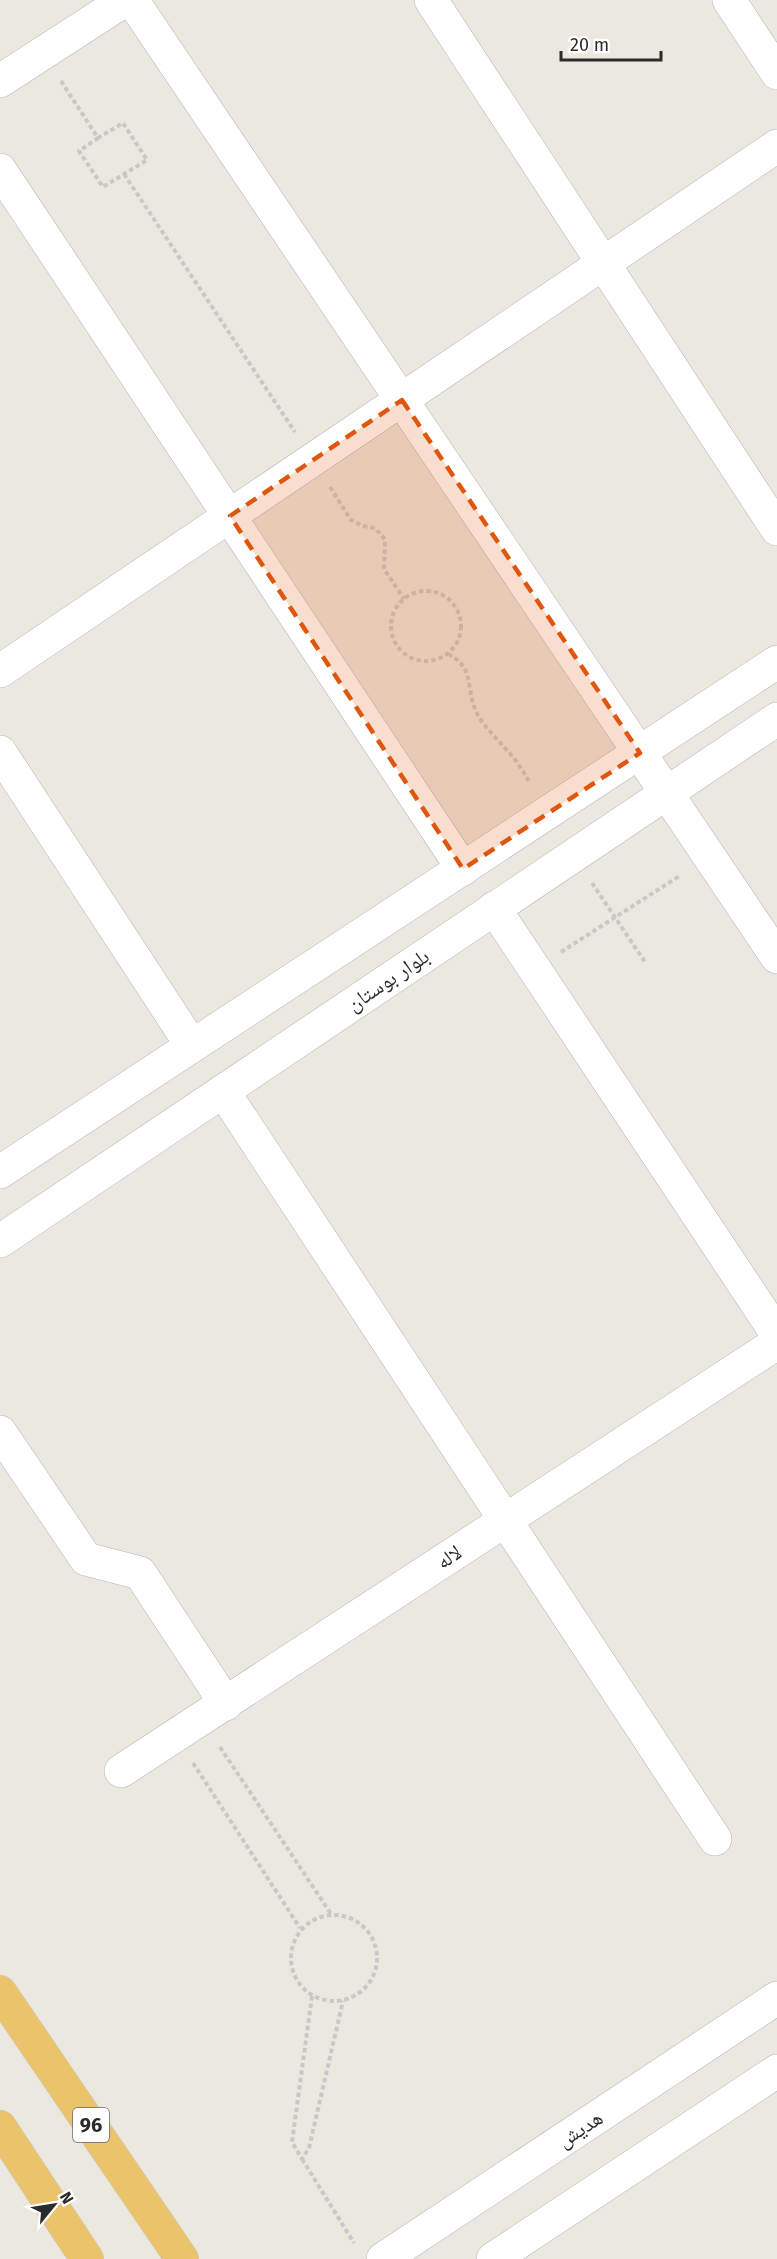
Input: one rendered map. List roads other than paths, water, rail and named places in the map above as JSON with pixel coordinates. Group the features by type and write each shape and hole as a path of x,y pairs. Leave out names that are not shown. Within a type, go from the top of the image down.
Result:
{"highway":[{"name":"96","path":"0,1992 182,2259"},
{"path":"0,2127 87,2259"}],"street":[{"path":"0,81 125,0"},
{"path":"132,0 777,957"},
{"path":"431,0 777,529"},
{"path":"729,0 777,74"},
{"path":"0,671 777,146"},
{"path":"0,170 463,869"},
{"path":"0,1172 777,662"},
{"name":"بلوار بوستان","path":"0,1241 777,719"},
{"path":"0,752 192,1046"},
{"path":"494,908 777,1334"},
{"path":"223,1091 715,1839"},
{"name":"لاله","path":"121,1771 777,1343"},
{"path":"0,1432 86,1559 140,1573 201,1720"},
{"name":"هدیش","path":"370,2254 777,1998"},
{"path":"494,2259 777,2071"}]}
